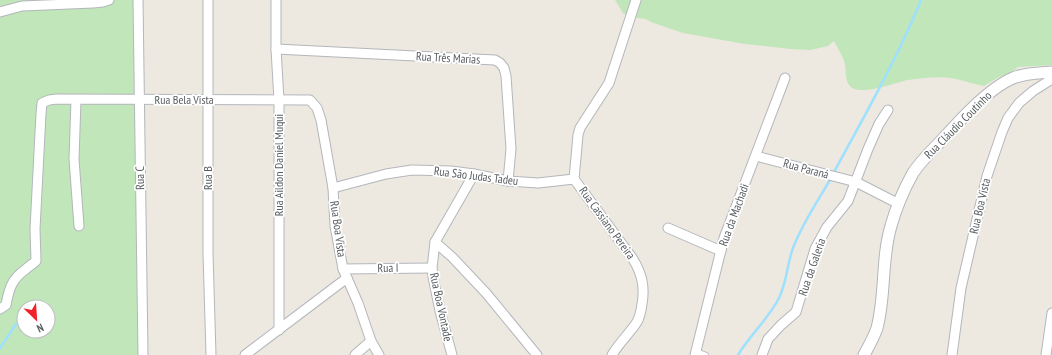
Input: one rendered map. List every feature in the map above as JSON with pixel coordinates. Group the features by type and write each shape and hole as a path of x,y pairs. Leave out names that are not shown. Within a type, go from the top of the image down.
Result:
{"street":[{"path":"0,12 22,6 93,4 109,0"},
{"name":"Rua C","path":"138,0 143,355"},
{"name":"Rua B","path":"208,0 208,245 211,355"},
{"name":"Rua Aildon Daniel Muqui","path":"276,0 279,330"},
{"name":"Rua Cassiano Pereira","path":"612,355 618,344 637,322 644,294 643,283 639,270 633,259 574,179 580,128 609,83 636,0"},
{"name":"Rua Três Marias","path":"276,49 495,60 504,68 506,76 511,149 508,181"},
{"name":"Rua Cláudio Coutinho","path":"864,355 874,336 878,322 886,247 891,226 912,174 920,163 960,120 998,86 1014,77 1033,73 1052,72"},
{"name":"Rua da Machadi","path":"696,353 726,232 785,78"},
{"name":"Rua Boa Vista","path":"952,355 961,288 987,176 1002,132 1008,118 1019,103 1033,90 1052,79"},
{"name":"Rua Bela Vista","path":"0,309 6,305 11,284 24,270 36,261 35,229 42,103 45,101 57,100 310,100"},
{"path":"76,100 74,159 79,226"},
{"name":"Rua Boa Vista","path":"310,100 317,108 321,120 333,188 335,226 345,273 358,303 371,341 379,355"},
{"name":"Rua da Galeria","path":"762,355 768,338 778,327 796,312 815,249 828,227 844,207 856,182 868,149 888,110"},
{"name":"Rua Paraná","path":"756,156 856,182 899,204"},
{"name":"Rua São Judas Tadeu","path":"333,188 386,174 412,170 452,171 508,181 538,184 574,179"},
{"name":"Rua Boa Vontade","path":"452,355 440,310 432,268 435,242 474,174"},
{"path":"668,228 721,251"},
{"path":"435,242 452,257 486,293 537,355"},
{"name":"Rua I","path":"345,273 432,268"},
{"path":"245,355 279,330 345,273"},
{"path":"1046,355 1052,313"},
{"path":"355,355 371,341"}],"lane":[{"path":"696,353 706,355"}],"green space":[{"path":"0,0 136,0 137,64 134,65 137,126 135,139 140,355 0,355"},
{"path":"615,0 1052,0 1052,65 1018,67 1009,74 999,77 984,86 946,77 935,77 908,80 868,90 860,90 854,89 849,85 842,55 834,41 828,46 810,50 791,49 745,44 683,33 646,19 630,17 623,13"}],"waterway":[{"path":"834,172 891,65 921,0"},
{"path":"738,355 770,313 779,298 784,286 791,254 797,239 810,213 830,180"},
{"path":"0,348 16,324"}]}
